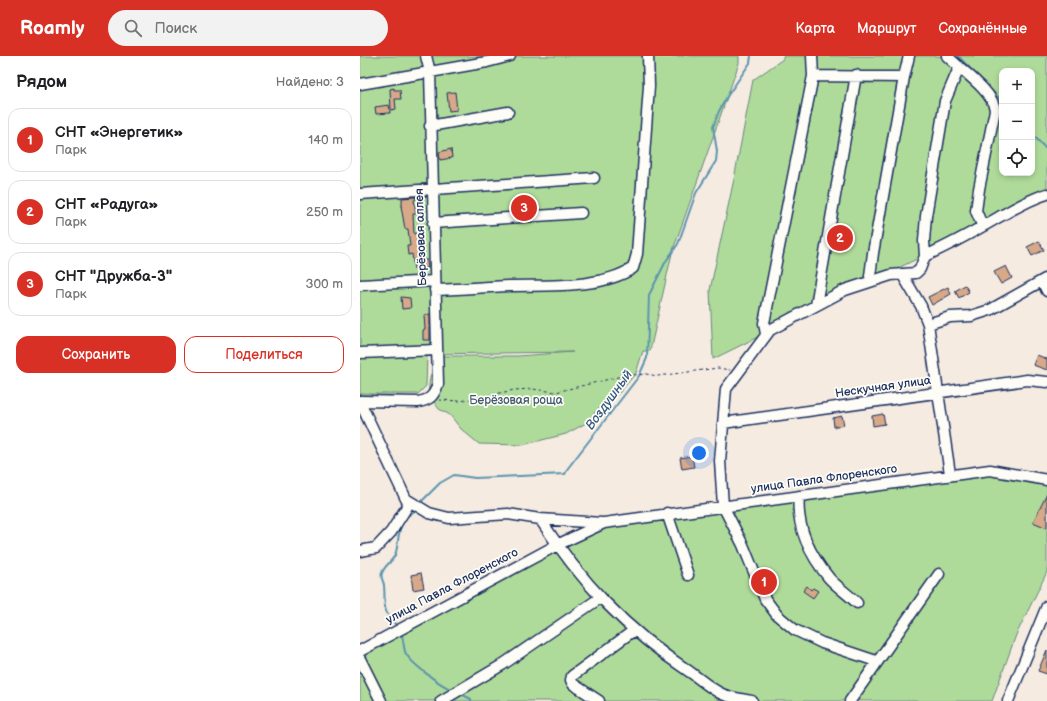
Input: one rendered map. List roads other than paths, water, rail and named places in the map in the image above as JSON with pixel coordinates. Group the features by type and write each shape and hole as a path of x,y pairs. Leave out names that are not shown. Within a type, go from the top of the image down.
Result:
{"street":[{"name":"Берёзовая аллея","path":"360,402 418,402 427,400 435,394 438,384 430,126 430,72 426,56"},
{"path":"360,82 430,72 487,62 510,56"},
{"path":"360,285 556,285 615,277 633,268 637,254 646,139 649,86 648,56"},
{"path":"766,334 764,323 813,76 812,56"},
{"path":"872,281 870,276 873,253 909,56"},
{"path":"947,56 958,68 978,84 994,103 995,110 976,211 982,225"},
{"path":"876,661 822,643 795,630 776,615 766,598 743,545 723,506 720,461 726,389 766,334 791,318 845,290 872,281 902,274 916,273 920,269 925,256 924,241 926,216 945,102 958,68"},
{"path":"813,76 856,75 904,77"},
{"path":"816,305 856,75"},
{"path":"430,126 508,112"},
{"path":"360,194 594,178"},
{"path":"925,256 950,245 982,225 1034,198 1047,194"},
{"path":"433,223 581,213"},
{"path":"902,274 920,306 928,324 950,474"},
{"path":"928,324 950,317 971,316 990,310 1044,279 1047,291"},
{"path":"360,352 437,350"},
{"name":"Нескучная улица","path":"723,424 1027,380 1047,382"},
{"path":"360,402 406,499 410,502 391,532 376,548 360,551"},
{"name":"улица Павла Флоренского","path":"410,502 429,513 449,518 508,514 540,519 604,523 950,474 996,470 1047,480"},
{"path":"799,496 798,522 806,542 830,578 857,602"},
{"path":"667,513 688,575"},
{"path":"540,519 557,545 600,598 633,631 673,661 723,694 752,701"},
{"name":"улица Павла Флоренского","path":"360,650 557,545 604,523"},
{"path":"850,701 876,661 939,574"},
{"path":"441,701 508,661 600,598"},
{"path":"1008,701 1047,606"},
{"path":"599,701 573,684 571,680 572,676 633,631"},
{"path":"360,659 379,700"}],"waterway":[{"name":"Воздушный","path":"420,503 440,483 454,475 475,478 565,474 568,468 639,376 647,358 649,295 666,261 678,244 696,193 716,161 717,151 713,127 719,111 728,95 750,63 751,56"},
{"path":"958,56 999,98"},
{"path":"1035,137 1047,150"},
{"name":"Воздушный","path":"405,518 416,510"},
{"name":"Воздушный","path":"398,627 386,612 384,585 381,576 384,568 395,555 403,522"},
{"name":"Воздушный","path":"401,633 405,652 409,658 439,683 450,689"},
{"name":"Воздушный","path":"461,694 471,699 471,701"}],"place":[{"name":"СНТ \"Дружба-3\"","path":"524,208"},
{"name":"СНТ «Радуга»","path":"840,238"},
{"name":"СНТ «Энергетик»","path":"764,582"}],"park label":[{"name":"Берёзовая роща","path":"516,400"}]}
